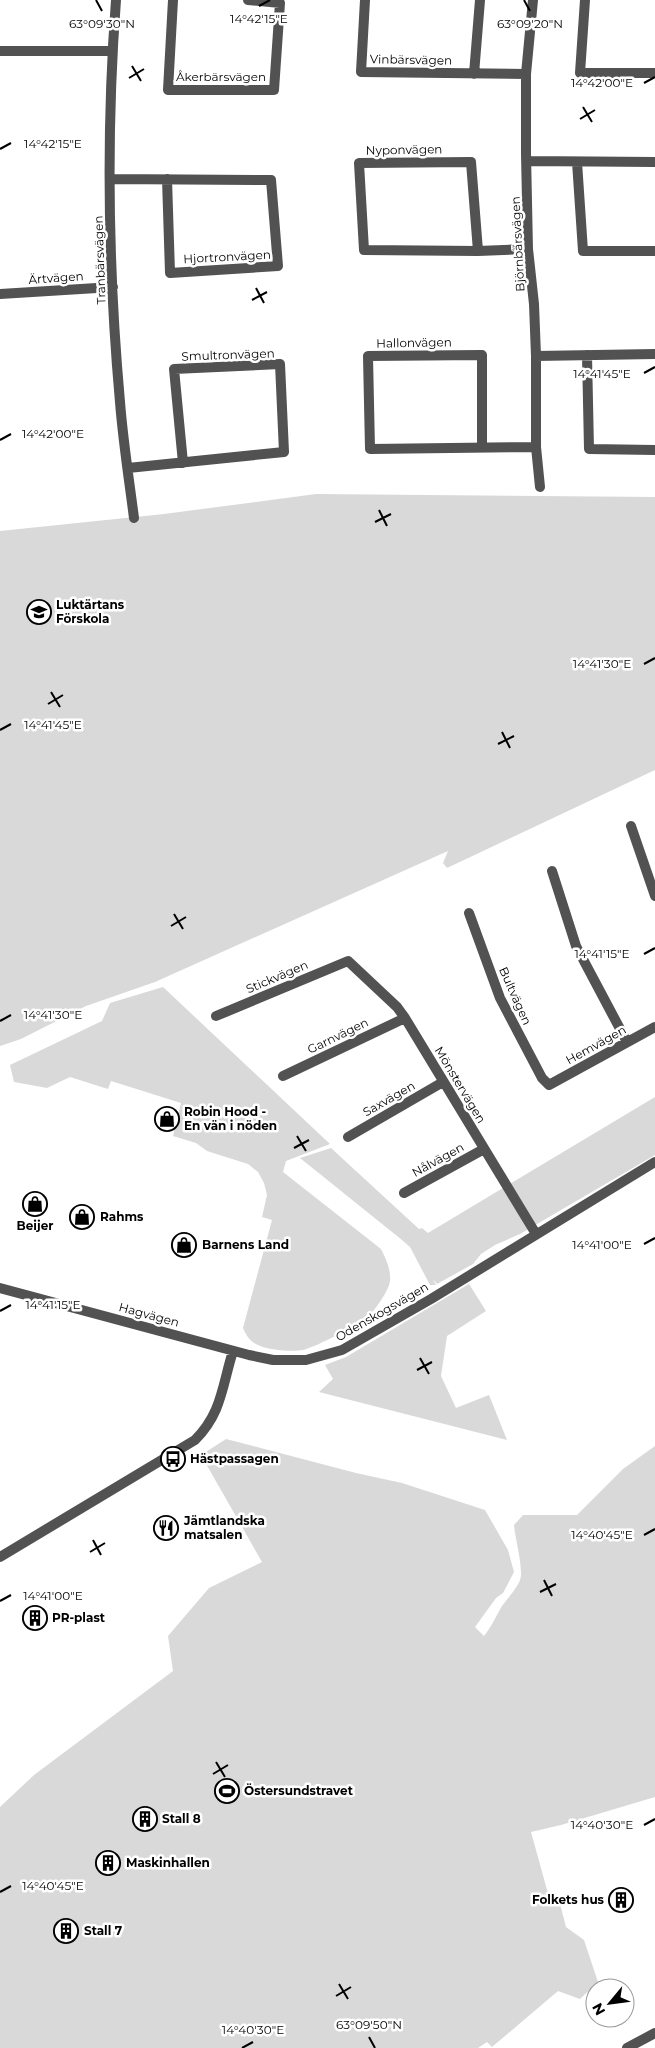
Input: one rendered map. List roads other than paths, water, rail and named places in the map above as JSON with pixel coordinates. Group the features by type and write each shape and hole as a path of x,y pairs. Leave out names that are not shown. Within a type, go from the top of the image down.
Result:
{"street":[{"name":"Tranbärsvägen","path":"116,0 112,52 110,179 113,287 120,402 134,518"},
{"name":"Åkerbärsvägen","path":"173,0 168,90 274,90 280,3 248,0"},
{"name":"Vinbärsvägen","path":"365,0 361,72 526,74"},
{"path":"474,74 480,0"},
{"name":"Björnbärsvägen","path":"533,0 526,74 528,249 534,304 536,447 540,487"},
{"path":"585,0 580,73 655,73"},
{"path":"0,51 112,52"},
{"path":"527,161 655,162"},
{"name":"Nyponvägen","path":"478,251 472,162 359,163 364,250 478,251 528,249"},
{"path":"577,162 583,251 655,251"},
{"name":"Hjortronvägen","path":"110,179 167,179 271,180 278,266 170,272 167,179"},
{"name":"Ärtvägen","path":"0,294 113,287"},
{"path":"536,356 655,354"},
{"name":"Hallonvägen","path":"482,448 482,355 368,356 370,449 482,448 536,447"},
{"path":"588,355 589,449 655,450"},
{"name":"Smultronvägen","path":"128,468 183,463 284,452 280,364 174,370 183,463"},
{"path":"631,826 655,896"},
{"path":"552,871 576,946 627,1042"},
{"name":"Bultvägen","path":"469,913 500,998 542,1078 550,1085"},
{"name":"Stickvägen","path":"216,1016 348,961"},
{"name":"Mönstervägen","path":"348,961 397,1007 405,1018 536,1234"},
{"name":"Garnvägen","path":"283,1076 405,1018"},
{"name":"Hemvägen","path":"550,1085 655,1028"},
{"name":"Saxvägen","path":"348,1137 443,1082"},
{"name":"Nålvägen","path":"404,1193 484,1149"},
{"name":"Odenskogsvägen","path":"233,1351 286,1361 306,1360 342,1350 425,1302 655,1162"},
{"name":"Hagvägen","path":"0,1288 233,1351"},
{"path":"0,1557 195,1440 206,1429 216,1412 233,1351"},
{"path":"627,2048 655,2033"}],"place":[{"name":"Luktärtans Förskola","path":"39,612"},
{"name":"Robin Hood - En vän i nöden","path":"167,1119"},
{"name":"Beijer","path":"35,1204"},
{"name":"Rahms","path":"82,1217"},
{"name":"Barnens Land","path":"184,1245"},
{"name":"Hästpassagen","path":"173,1459"},
{"name":"Jämtlandska matsalen","path":"166,1528"},
{"name":"PR-plast","path":"35,1618"},
{"name":"Östersundstravet","path":"227,1791"},
{"name":"Stall 8","path":"145,1819"},
{"name":"Maskinhallen","path":"108,1863"},
{"name":"Folkets hus","path":"621,1900"},
{"name":"Stall 7","path":"66,1931"}]}
